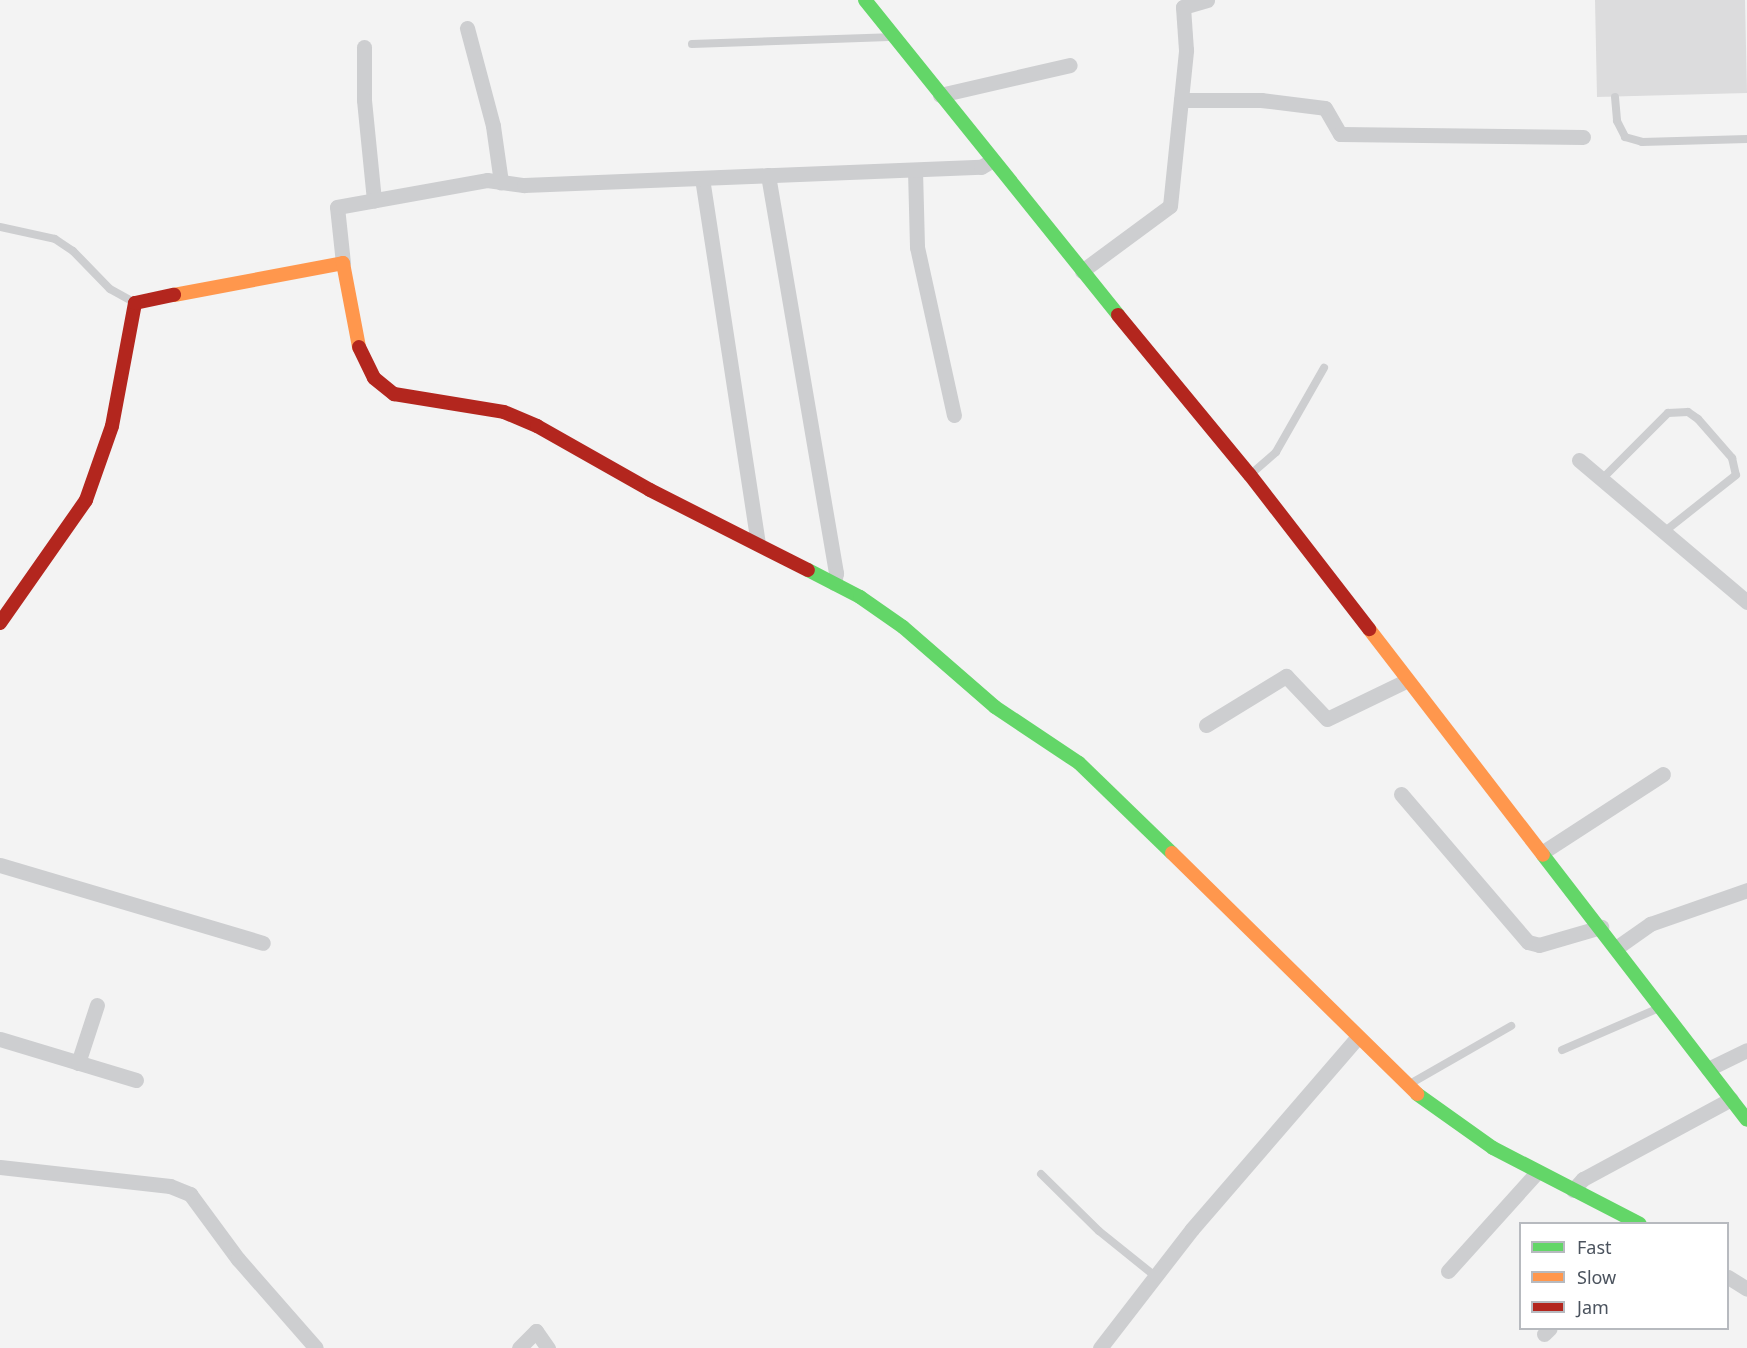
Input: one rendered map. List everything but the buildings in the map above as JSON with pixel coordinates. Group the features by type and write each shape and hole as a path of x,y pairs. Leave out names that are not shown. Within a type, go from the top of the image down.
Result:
{"street":[{"path":"865,0 991,161 1250,475 1406,681 1543,852 1747,1120"},
{"path":"1082,271 1170,206 1186,50 1183,7 1207,0"},
{"path":"467,28 493,126 501,182"},
{"path":"364,47 364,100 374,201"},
{"path":"940,95 1070,65"},
{"path":"1181,100 1261,100 1325,108 1340,134 1583,137"},
{"path":"991,161 981,167 524,185 487,180 337,207 343,263 361,355 374,378 394,394 495,410 537,426 650,490 834,583 903,627 994,706 1078,763 1284,961 1356,1039 1406,1086 1484,1142 1636,1222"},
{"path":"915,170 917,247 954,415"},
{"path":"768,175 836,573 834,583"},
{"path":"702,178 758,544"},
{"path":"0,623 86,500 112,426 135,303 343,263"},
{"path":"1579,460 1747,602"},
{"path":"1206,725 1286,676 1327,719 1406,681"},
{"path":"1543,852 1663,774"},
{"path":"1401,794 1528,942 1539,945 1600,927"},
{"path":"0,865 263,943"},
{"path":"1616,948 1650,924 1747,890"},
{"path":"78,1063 97,1005"},
{"path":"0,1039 136,1080"},
{"path":"1100,1348 1155,1276 1356,1039"},
{"path":"1708,1069 1747,1050"},
{"path":"1573,1190 1583,1179 1731,1099"},
{"path":"0,1167 170,1186 190,1194 238,1259 316,1348"},
{"path":"1448,1271 1538,1172"},
{"path":"1729,1278 1747,1289"},
{"path":"519,1348 536,1331 548,1348"}],"lane":[{"path":"692,44 894,36"},
{"path":"1615,97 1617,121 1625,137 1642,142 1747,139"},
{"path":"0,227 55,239 110,289 135,303"},
{"path":"1250,475 1276,452 1324,368"},
{"path":"1603,478 1668,413 1688,412 1698,419 1732,458 1736,475 1665,531"},
{"path":"1562,1050 1661,1008"},
{"path":"1406,1086 1510,1026"},
{"path":"1041,1174 1099,1231 1155,1276"}],"traffic: fast":[{"path":"865,0 1118,315"},
{"path":"808,570 860,597 903,627 995,707 1079,763 1172,853"},
{"path":"1543,855 1747,1120"},
{"path":"1417,1094 1493,1148 1636,1222"}],"traffic: slow":[{"path":"174,295 343,263 359,347"},
{"path":"1369,629 1543,855"},
{"path":"1172,853 1417,1094"}],"traffic: jam":[{"path":"0,623 86,500 112,426 135,303 174,295"},
{"path":"1118,315 1250,475 1369,629"},
{"path":"359,347 374,378 394,394 504,412 537,426 650,490 808,570"}]}
